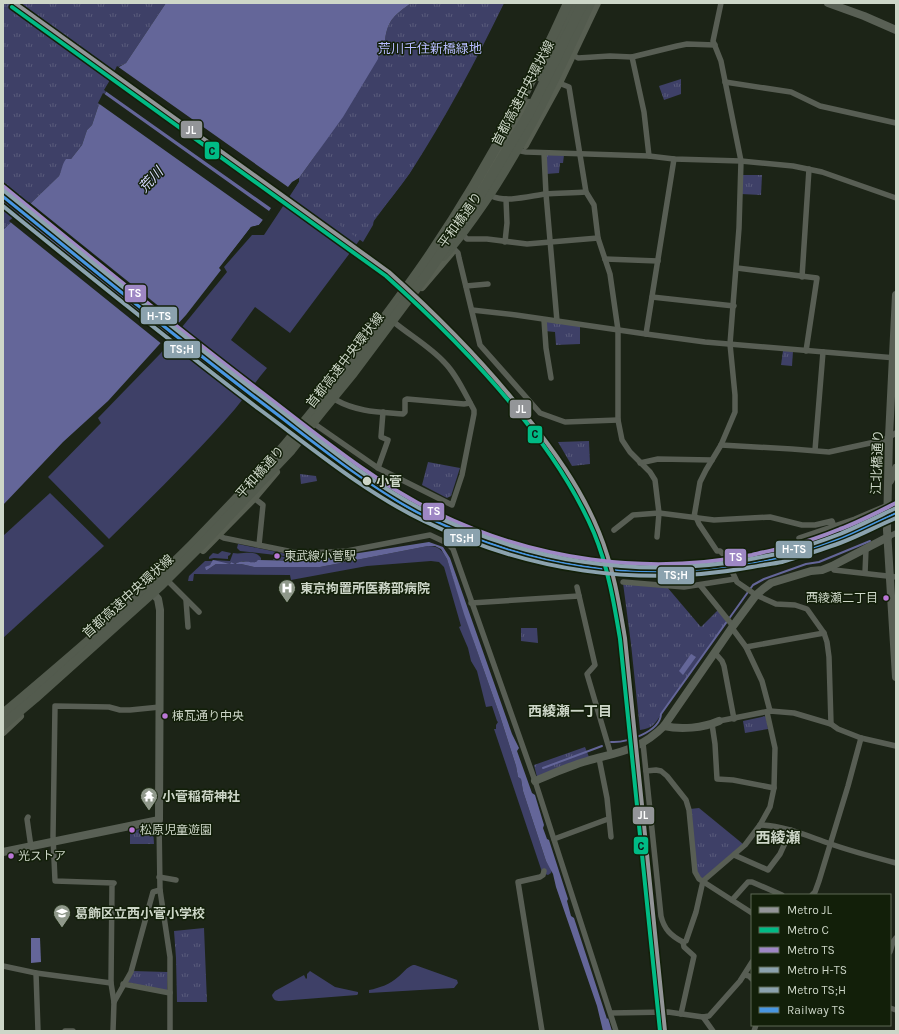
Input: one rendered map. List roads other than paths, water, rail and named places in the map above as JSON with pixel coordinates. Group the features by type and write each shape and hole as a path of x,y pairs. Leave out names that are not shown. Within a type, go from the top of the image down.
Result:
{"highway":[{"name":"首都高速中央環状線","path":"3,714 160,576 245,488 285,444 345,370 431,254 479,176 510,122 555,33 568,3"},
{"path":"431,254 468,205 508,140 576,3"},
{"name":"首都高速中央環状線","path":"3,725 161,585 210,537 291,450 327,406 427,274 472,210 507,152 548,76 583,3"},
{"path":"427,274 454,245 511,161 553,83 590,3"}],"main road":[{"path":"510,135 535,83 537,61 565,3"},
{"name":"平和橋通り","path":"167,580 262,476 348,373 438,249 461,216 510,135 545,74 580,3"},
{"name":"平和橋通り","path":"3,732 167,580 218,535 254,498 357,375 420,290 464,236 492,196 521,151 559,83 597,3"},
{"name":"平和橋通り","path":"3,719 153,593"}],"street":[{"path":"720,3 713,41 721,61 741,161 737,268 730,344 735,395 735,412 722,445 700,482 695,517 717,551 720,551 725,556 737,582 756,595 776,604 807,609 824,633 829,657 831,724"},
{"path":"828,3 864,16 896,30"},
{"path":"573,55 578,58 610,56 632,57 687,44 715,45"},
{"path":"632,57 644,112 649,156"},
{"path":"725,82 791,92 820,106 896,122"},
{"path":"559,83 569,86 586,192 594,205 598,238 610,274 618,330 618,420 622,440 630,452 650,472 654,480 659,513 657,537"},
{"path":"521,151 741,161 792,166 822,172 896,198"},
{"path":"544,153 557,321"},
{"path":"646,334 674,159"},
{"path":"802,277 809,169"},
{"path":"492,196 496,198 506,198 586,192"},
{"path":"505,242 507,222 506,198"},
{"path":"464,236 467,239 527,244 598,238"},
{"path":"454,249 458,253 480,345 540,413 565,422 618,420"},
{"path":"605,259 658,260"},
{"path":"737,268 817,278 806,351"},
{"path":"466,286 488,284"},
{"name":"江北橋通り","path":"896,295 893,435 888,486 888,537 893,577 896,677"},
{"path":"652,298 734,306"},
{"path":"472,310 730,344 894,358"},
{"path":"544,320 546,348 551,378"},
{"path":"316,425 378,468 452,505 462,475 474,410 443,361 395,323"},
{"path":"814,450 823,352"},
{"path":"336,400 343,404 363,410 403,414 405,412 405,400 407,399 464,404 470,403"},
{"path":"378,468 388,440 381,437 383,412"},
{"path":"722,445 829,452 893,435"},
{"path":"640,463 658,459 712,460"},
{"path":"888,486 896,468"},
{"path":"254,498 263,505 259,545"},
{"path":"799,538 855,520 888,505"},
{"path":"614,530 633,515 659,513 714,520 770,517 802,525 815,525 832,521 834,526"},
{"path":"535,781 574,765 633,749 654,736 664,726 756,595 771,583 832,566 896,533"},
{"path":"218,535 224,538 302,553 347,551 432,535 447,543 453,549 535,781 616,1031"},
{"path":"864,573 866,549"},
{"path":"832,566 834,570 893,577"},
{"path":"623,582 684,587 735,579"},
{"path":"167,580 199,612"},
{"path":"682,942 686,941 696,912 703,882 745,845 760,826 770,807 774,788 775,748 762,681 746,647 733,627 700,585"},
{"path":"576,587 595,665 587,674 611,755"},
{"path":"153,593 159,603 160,610 159,877 170,957 170,1031"},
{"path":"471,603 579,596"},
{"path":"186,600 188,626"},
{"path":"746,647 824,633"},
{"path":"715,653 722,661 724,666 734,719"},
{"path":"113,1031 114,1002 111,983 112,885 114,883 55,881 53,821 55,706 109,707 120,710 160,707"},
{"path":"664,726 678,728 716,723 769,712 794,712 831,724 838,729 861,738 896,746"},
{"path":"716,723 715,744 717,779 733,780 774,788"},
{"path":"813,894 818,884 861,738"},
{"path":"643,743 663,926 668,933 682,942 684,947 694,956 682,1014"},
{"path":"599,758 607,798 611,837"},
{"path":"646,771 661,771 667,776 686,800 689,810 695,872 699,879 751,912"},
{"path":"28,817 31,847"},
{"path":"554,839 608,819"},
{"path":"3,852 159,820"},
{"path":"760,826 773,826 790,830 829,844 896,863"},
{"path":"734,855 768,870 780,854 790,830"},
{"path":"542,1031 518,882 542,876 544,871"},
{"path":"159,877 176,880"},
{"path":"732,900 748,882 752,882 780,894"},
{"path":"114,1002 131,972 153,892 160,890"},
{"path":"891,949 896,938"},
{"path":"611,1013 647,1011 668,1012 703,1017 709,1016 745,975 751,964"},
{"path":"3,966 111,983"},
{"path":"36,972 38,1031"},
{"path":"745,975 751,978"},
{"path":"123,984 170,993"},
{"path":"703,1017 713,1031"},
{"path":"65,1031 73,1031"}],"water":[{"name":"荒川","path":"166,3 411,3 397,14 390,22 385,40 380,42 378,59 343,117 299,178 292,183 259,225 251,227 220,268 221,270 186,315 108,401 63,442 3,505 3,230 59,176 66,159 71,159 82,145 87,130 92,125 98,107 119,67 126,63"},
{"path":"429,542 443,547 450,558 512,734 519,748 517,751 532,793 535,795 544,825 543,828 547,839 549,840 568,899 567,901 571,916 574,918 612,1031 603,1031 597,1006 556,887 553,874 546,861 523,791 521,779 518,777 500,716 464,614 447,559 441,549 435,546 428,546 320,567 254,567 235,564 243,561 256,562 258,560 308,561"},
{"path":"213,560 230,564 216,564 207,570 205,567 210,565"},
{"path":"691,654 696,657 683,675 679,671"},
{"path":"31,938 40,938 41,962 31,963"}],"waterway":[{"path":"611,742 625,741 641,735 655,726 661,714 753,585 764,579 806,564 819,562 870,541"},
{"path":"543,768 602,746"}],"metro line":[{"name":"JL","path":"15,3 389,272 425,305 476,357 508,393 566,469 584,500 604,545 615,584 625,638 665,1031"},
{"name":"C","path":"12,7 386,276 475,362 504,394 555,462 576,497 599,546 610,585 620,639 660,1031"},
{"name":"TS","path":"3,186 132,291 348,458 414,501 474,529 512,542 591,560 672,564 712,561 752,555 787,547 814,539 847,526 896,503"},
{"name":"H-TS","path":"3,190 201,349 324,445 363,473 402,499 423,510 462,528 502,543 542,554 583,562 667,568 709,565 751,559 797,549 840,534 896,508"},
{"name":"TS;H","path":"3,206 194,359 359,483 380,497 424,521 463,538 502,552 543,563 584,571 625,575 667,576 710,573 782,562 840,543 896,518"}],"rail line":[{"name":"TS","path":"3,196 234,381 360,476 419,513 461,533 505,549 550,561 596,569 643,573 690,572 736,567 797,554 840,539 896,514"}],"place":[{"name":"小菅","path":"367,481"},
{"name":"東武線小菅駅","path":"277,556"},
{"name":"西綾瀬二丁目","path":"886,598"},
{"name":"東京拘置所医務部病院","path":"287,603"},
{"name":"棟瓦通り中央","path":"165,716"},
{"name":"小菅稲荷神社","path":"149,811"},
{"name":"松原児童遊園","path":"132,830"},
{"name":"光ストア","path":"11,856"},
{"name":"葛飾区立西小菅小学校","path":"62,928"}],"district":[{"name":"西綾瀬一丁目","path":"570,711"},
{"name":"西綾瀬","path":"778,838"}],"park label":[{"name":"荒川千住新橋緑地","path":"430,48"}]}
